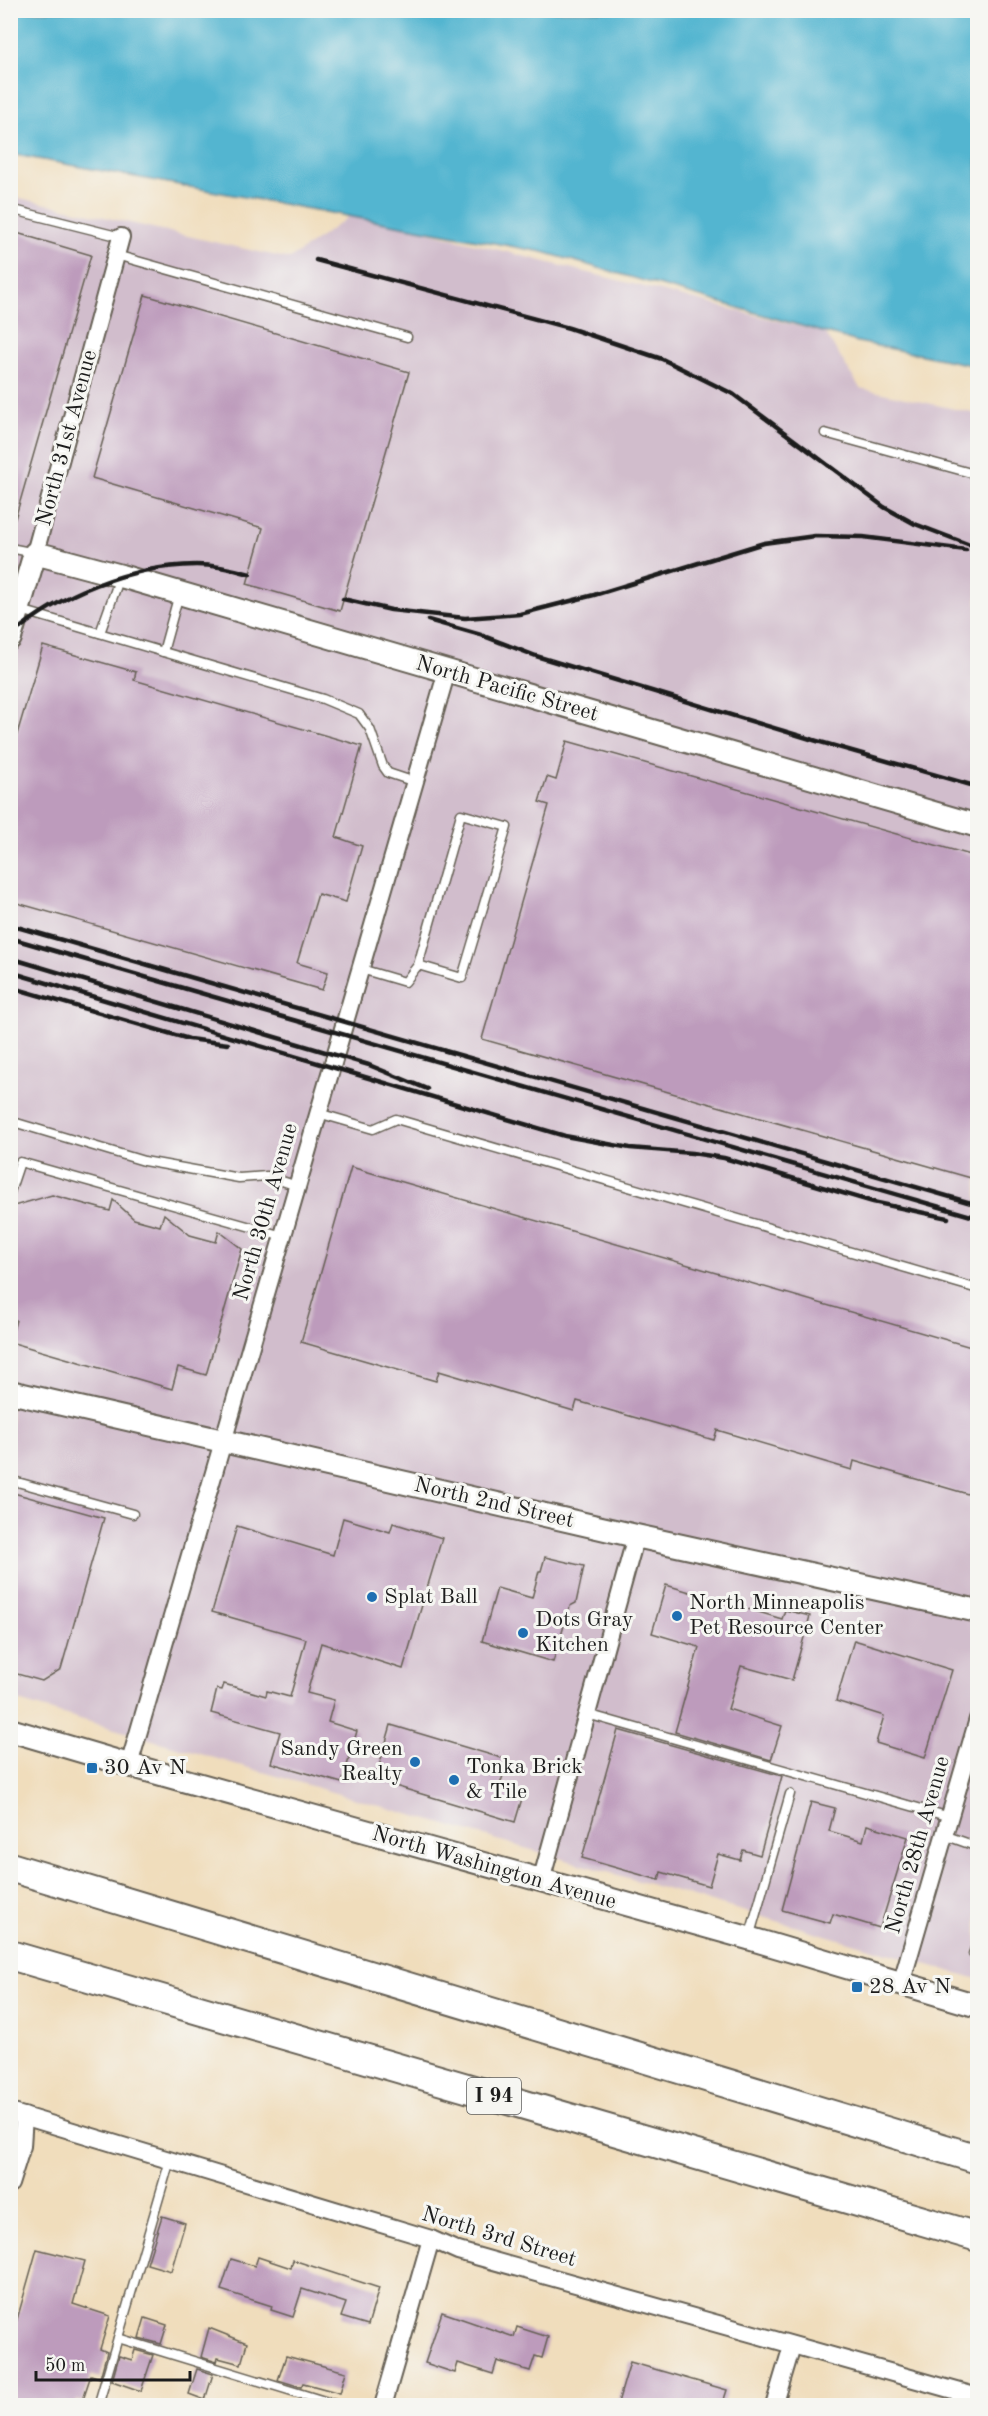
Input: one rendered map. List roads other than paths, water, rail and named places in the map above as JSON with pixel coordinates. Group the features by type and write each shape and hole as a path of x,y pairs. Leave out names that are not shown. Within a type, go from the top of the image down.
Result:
{"highway":[{"path":"10,1867 978,2159"},
{"name":"I 94","path":"10,1955 978,2237"},
{"path":"813,2110 978,2150"}],"street":[{"name":"North 31st Avenue","path":"10,639 121,237"},
{"name":"North Pacific Street","path":"35,554 121,576 978,826"},
{"name":"North 30th Avenue","path":"129,1765 447,671"},
{"name":"North 2nd Street","path":"10,1392 636,1536 978,1611"},
{"path":"541,1881 636,1536"},
{"name":"North 28th Avenue","path":"901,1984 944,1835 967,1769 978,1719"},
{"name":"North Washington Avenue","path":"10,1730 748,1938 978,2006"},
{"path":"10,2184 21,2146 17,2114"},
{"name":"North 3rd Street","path":"17,2114 431,2240 458,2251 978,2397"},
{"path":"383,2406 431,2240"},
{"path":"774,2406 792,2346"}],"lane":[{"path":"10,209 121,237"},
{"path":"116,255 407,337"},
{"path":"825,433 978,476"},
{"path":"10,548 35,554"},
{"path":"100,633 121,576"},
{"path":"163,652 179,593"},
{"path":"19,610 323,699 359,714 370,729 383,766 388,773 415,782"},
{"path":"361,969 405,982 418,965 461,814 507,827 462,978 418,965"},
{"path":"318,1113 373,1129 396,1119 978,1289"},
{"path":"10,1120 144,1161 238,1178 267,1176 297,1185"},
{"path":"10,1192 20,1162 283,1236"},
{"path":"10,1480 134,1514"},
{"path":"587,1714 950,1817"},
{"path":"748,1938 790,1794"},
{"path":"944,1835 978,1847"},
{"path":"973,1954 978,1940"},
{"path":"98,2406 170,2160"},
{"path":"118,2338 341,2406"}],"water":[{"path":"10,11 977,11 977,366 858,342 543,252 11,154"}],"railway":[{"path":"316,260 569,328 662,359 733,394 884,507 915,524 978,548"},
{"path":"343,599 391,610 465,618 520,614 594,595 764,543 815,536 863,537 966,550"},
{"path":"10,636 51,607 74,595 97,585 146,570 196,565 250,574"},
{"path":"428,620 481,635 536,656 978,787"},
{"path":"10,925 978,1205"},
{"path":"10,938 978,1218"},
{"path":"10,958 369,1065 427,1089"},
{"path":"10,972 565,1136 630,1148 724,1158 873,1202 948,1218"},
{"path":"10,987 189,1039 228,1044"}],"place":[{"name":"Splat Ball","path":"372,1597"},
{"name":"North Minneapolis Pet Resource Center","path":"677,1616"},
{"name":"Dots Gray Kitchen","path":"523,1633"},
{"name":"Sandy Green Realty","path":"415,1762"},
{"name":"30 Av N","path":"92,1768"},
{"name":"Tonka Brick & Tile","path":"454,1780"},
{"name":"28 Av N","path":"857,1987"}]}
